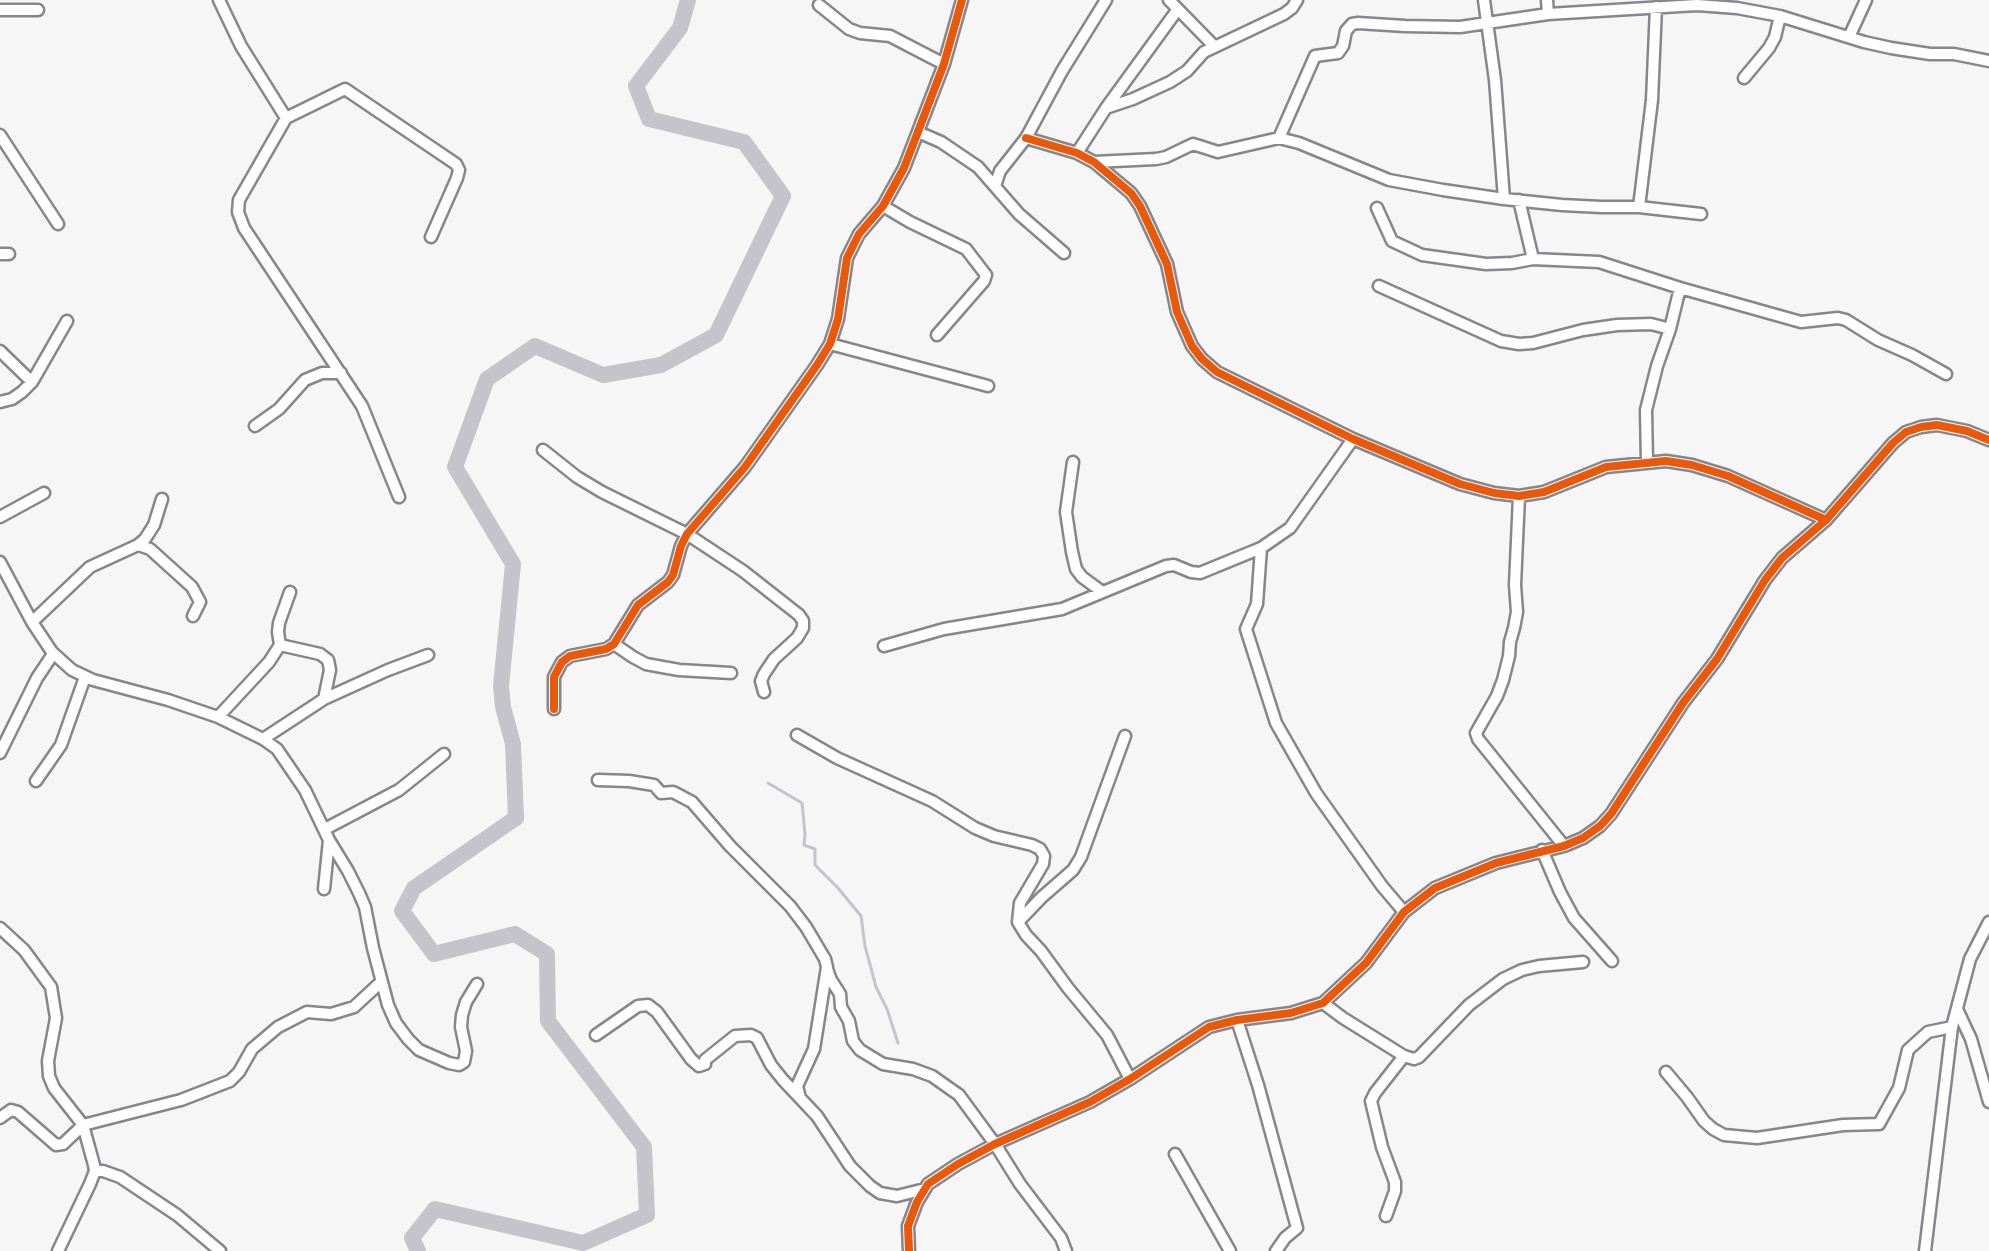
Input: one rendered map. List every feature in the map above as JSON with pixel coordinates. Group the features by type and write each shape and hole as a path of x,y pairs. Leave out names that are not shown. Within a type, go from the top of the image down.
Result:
{"street":[{"path":"219,0 241,46 286,118"},
{"path":"554,709 554,677 562,662 570,656 614,644 638,605 668,582 673,575 681,546 687,534 745,467 830,344 838,319 849,252 859,234 883,206 903,168 944,64 962,0"},
{"path":"995,186 1000,171 1026,138 1062,71 1106,0"},
{"path":"1169,0 1214,46"},
{"path":"1106,108 1133,99 1170,82 1187,70 1204,52 1284,14 1297,0"},
{"path":"1484,0 1495,80 1504,199"},
{"path":"1547,0 1548,14"},
{"path":"1849,37 1866,0"},
{"path":"819,5 849,29 860,33 890,36 944,64"},
{"path":"1279,138 1315,56 1338,53 1343,46 1346,31 1352,24 1358,23 1460,27 1548,14 1697,5 1737,8 1780,15 1891,48 1930,54 1954,54 1989,61"},
{"path":"1639,207 1652,100 1656,7"},
{"path":"1077,153 1106,108 1178,9"},
{"path":"0,10 38,10"},
{"path":"1744,78 1769,48 1780,15"},
{"path":"399,497 362,406 244,228 238,212 239,200 286,118 345,89 456,164 459,170 457,178 431,237"},
{"path":"918,132 940,142 978,167 1019,214 1064,253"},
{"path":"0,135 58,224"},
{"path":"1026,138 1077,153 1094,162 1118,181 1140,206 1167,264 1177,312 1192,346 1202,359 1226,376 1353,440 1460,484 1494,493 1519,496 1544,492 1606,467 1666,461 1692,465 1728,476 1826,520"},
{"path":"1094,162 1156,159 1166,157 1192,144 1218,152 1279,138 1299,143 1389,180 1504,199 1601,207 1639,207 1701,214"},
{"path":"1519,200 1533,259"},
{"path":"883,206 966,249 986,274 984,281 937,335"},
{"path":"1377,208 1392,242 1412,252 1486,264 1533,259 1599,262 1680,288 1801,322 1838,318 1846,320 1878,340 1946,374"},
{"path":"1379,286 1501,341 1519,344 1617,325 1651,324 1670,329"},
{"path":"1647,462 1646,410 1680,288"},
{"path":"0,402 12,399 32,382 67,321"},
{"path":"830,344 988,386"},
{"path":"0,351 32,382"},
{"path":"255,426 279,409 305,380 322,373 341,373"},
{"path":"909,1251 908,1226 917,1202 934,1179 995,1144 1090,1102 1130,1079 1209,1027 1237,1020 1291,1013 1323,1003 1366,963 1404,912 1419,898 1435,888 1496,863 1564,846 1600,826 1611,814 1669,723 1717,659 1765,580 1782,558 1826,520 1893,443 1906,432 1937,425 1967,431 1989,440"},
{"path":"884,646 944,628 1062,609 1166,566 1174,565 1200,573 1262,548 1290,528 1353,440"},
{"path":"543,450 577,477 602,492 687,534 743,571 799,615 803,621 803,628 797,638 774,658 764,674 761,681 764,693"},
{"path":"1073,462 1066,512 1072,552 1076,569 1082,577 1101,591"},
{"path":"0,517 44,493"},
{"path":"1519,496 1515,585 1517,612 1503,680 1497,696 1476,733 1478,739 1564,846"},
{"path":"32,622 90,567 145,539 154,525 162,499"},
{"path":"138,544 150,549 192,587 200,602 193,616"},
{"path":"1262,548 1257,604 1246,629 1276,723 1316,793 1382,886 1404,912"},
{"path":"0,562 32,622 53,654 72,670 85,677 168,700 218,717 263,739 277,749 305,790 365,907 381,982 396,1023 408,1039 429,1055 449,1064 459,1065 464,1062 466,1051 461,1027 462,1015 466,1002 477,984"},
{"path":"218,717 269,662 280,645 279,623 290,592"},
{"path":"614,644 646,664 679,670 731,673"},
{"path":"280,645 320,654 327,660 330,670 324,699"},
{"path":"0,753 37,678 53,654"},
{"path":"263,739 324,699 428,655"},
{"path":"36,781 61,745 85,677"},
{"path":"797,735 856,768 932,801 975,828 1040,849 1044,856 1043,864 1020,903 1018,922 1107,1035 1130,1079"},
{"path":"1018,922 1073,870 1081,857 1125,736"},
{"path":"327,835 399,790 444,754"},
{"path":"598,780 654,785 661,793 673,792 692,802 806,927 825,959 831,980 840,994 841,1007 849,1021 853,1041 860,1050 883,1064 913,1069 932,1076 948,1085 959,1095 995,1144 1020,1184 1061,1238 1066,1251"},
{"path":"324,889 327,835"},
{"path":"1542,850 1574,918 1612,961"},
{"path":"1925,1251 1952,1027 1970,959 1989,922"},
{"path":"0,928 24,950 51,987 56,1018 48,1061 49,1076 54,1088 83,1125 95,1171 58,1251"},
{"path":"1323,1003 1404,1056 1414,1059 1419,1057 1469,1005 1503,979 1522,970 1539,966 1583,962"},
{"path":"800,1099 797,1086 814,1050 827,967"},
{"path":"0,1118 11,1110 18,1112 56,1145 63,1144 83,1125 181,1100 230,1081 239,1072 252,1049 278,1028 307,1012 331,1014 354,1007 381,982"},
{"path":"596,1035 638,1006 648,1005 657,1012 691,1059 699,1066 705,1064 705,1060 735,1036 751,1035 757,1038 783,1080 817,1116 850,1166 870,1186 880,1192 897,1196 925,1189"},
{"path":"1957,1009 1971,1039 1987,1087 1989,1102"},
{"path":"1237,1020 1258,1085 1297,1228 1285,1238 1276,1251"},
{"path":"1666,1072 1704,1121 1724,1135 1756,1138 1843,1125 1879,1124 1899,1088 1908,1050 1928,1032 1952,1027"},
{"path":"1386,1216 1395,1191 1395,1182 1382,1148 1371,1101 1404,1056"},
{"path":"1175,1154 1230,1251"},
{"path":"95,1171 103,1171 120,1177 177,1215 220,1251"}],"waterway":[{"path":"418,1251 412,1238 435,1209 583,1243 647,1215 644,1147 548,1021 547,954 515,934 434,954 402,911 414,888 516,818 513,744 503,707 501,686 513,564 455,467 487,379 535,346 603,375 661,365 716,335 783,196 744,142 649,119 636,86 680,28 688,0"},
{"path":"768,783 802,803 804,845 815,849 815,865 861,916 865,946 876,987 887,1009 898,1043"}],"cycle path":[{"path":"554,709 554,677 562,662 570,656 606,649 614,644 638,605 668,582 673,575 681,546 687,534 745,467 830,344 838,319 847,258 859,234 883,206 904,168 944,64 962,0"},
{"path":"1026,138 1077,153 1094,162 1131,193 1140,206 1167,264 1177,312 1192,346 1202,359 1217,372 1353,439 1460,484 1494,493 1519,496 1544,492 1606,467 1666,461 1692,465 1728,476 1826,520"},
{"path":"909,1251 908,1226 917,1202 928,1184 958,1164 995,1144 1090,1102 1130,1079 1209,1027 1237,1020 1291,1013 1323,1003 1366,963 1404,912 1435,888 1496,863 1564,846 1583,838 1600,826 1611,814 1683,703 1717,659 1765,580 1782,558 1826,520 1893,443 1906,432 1937,425 1967,431 1989,440"}]}
